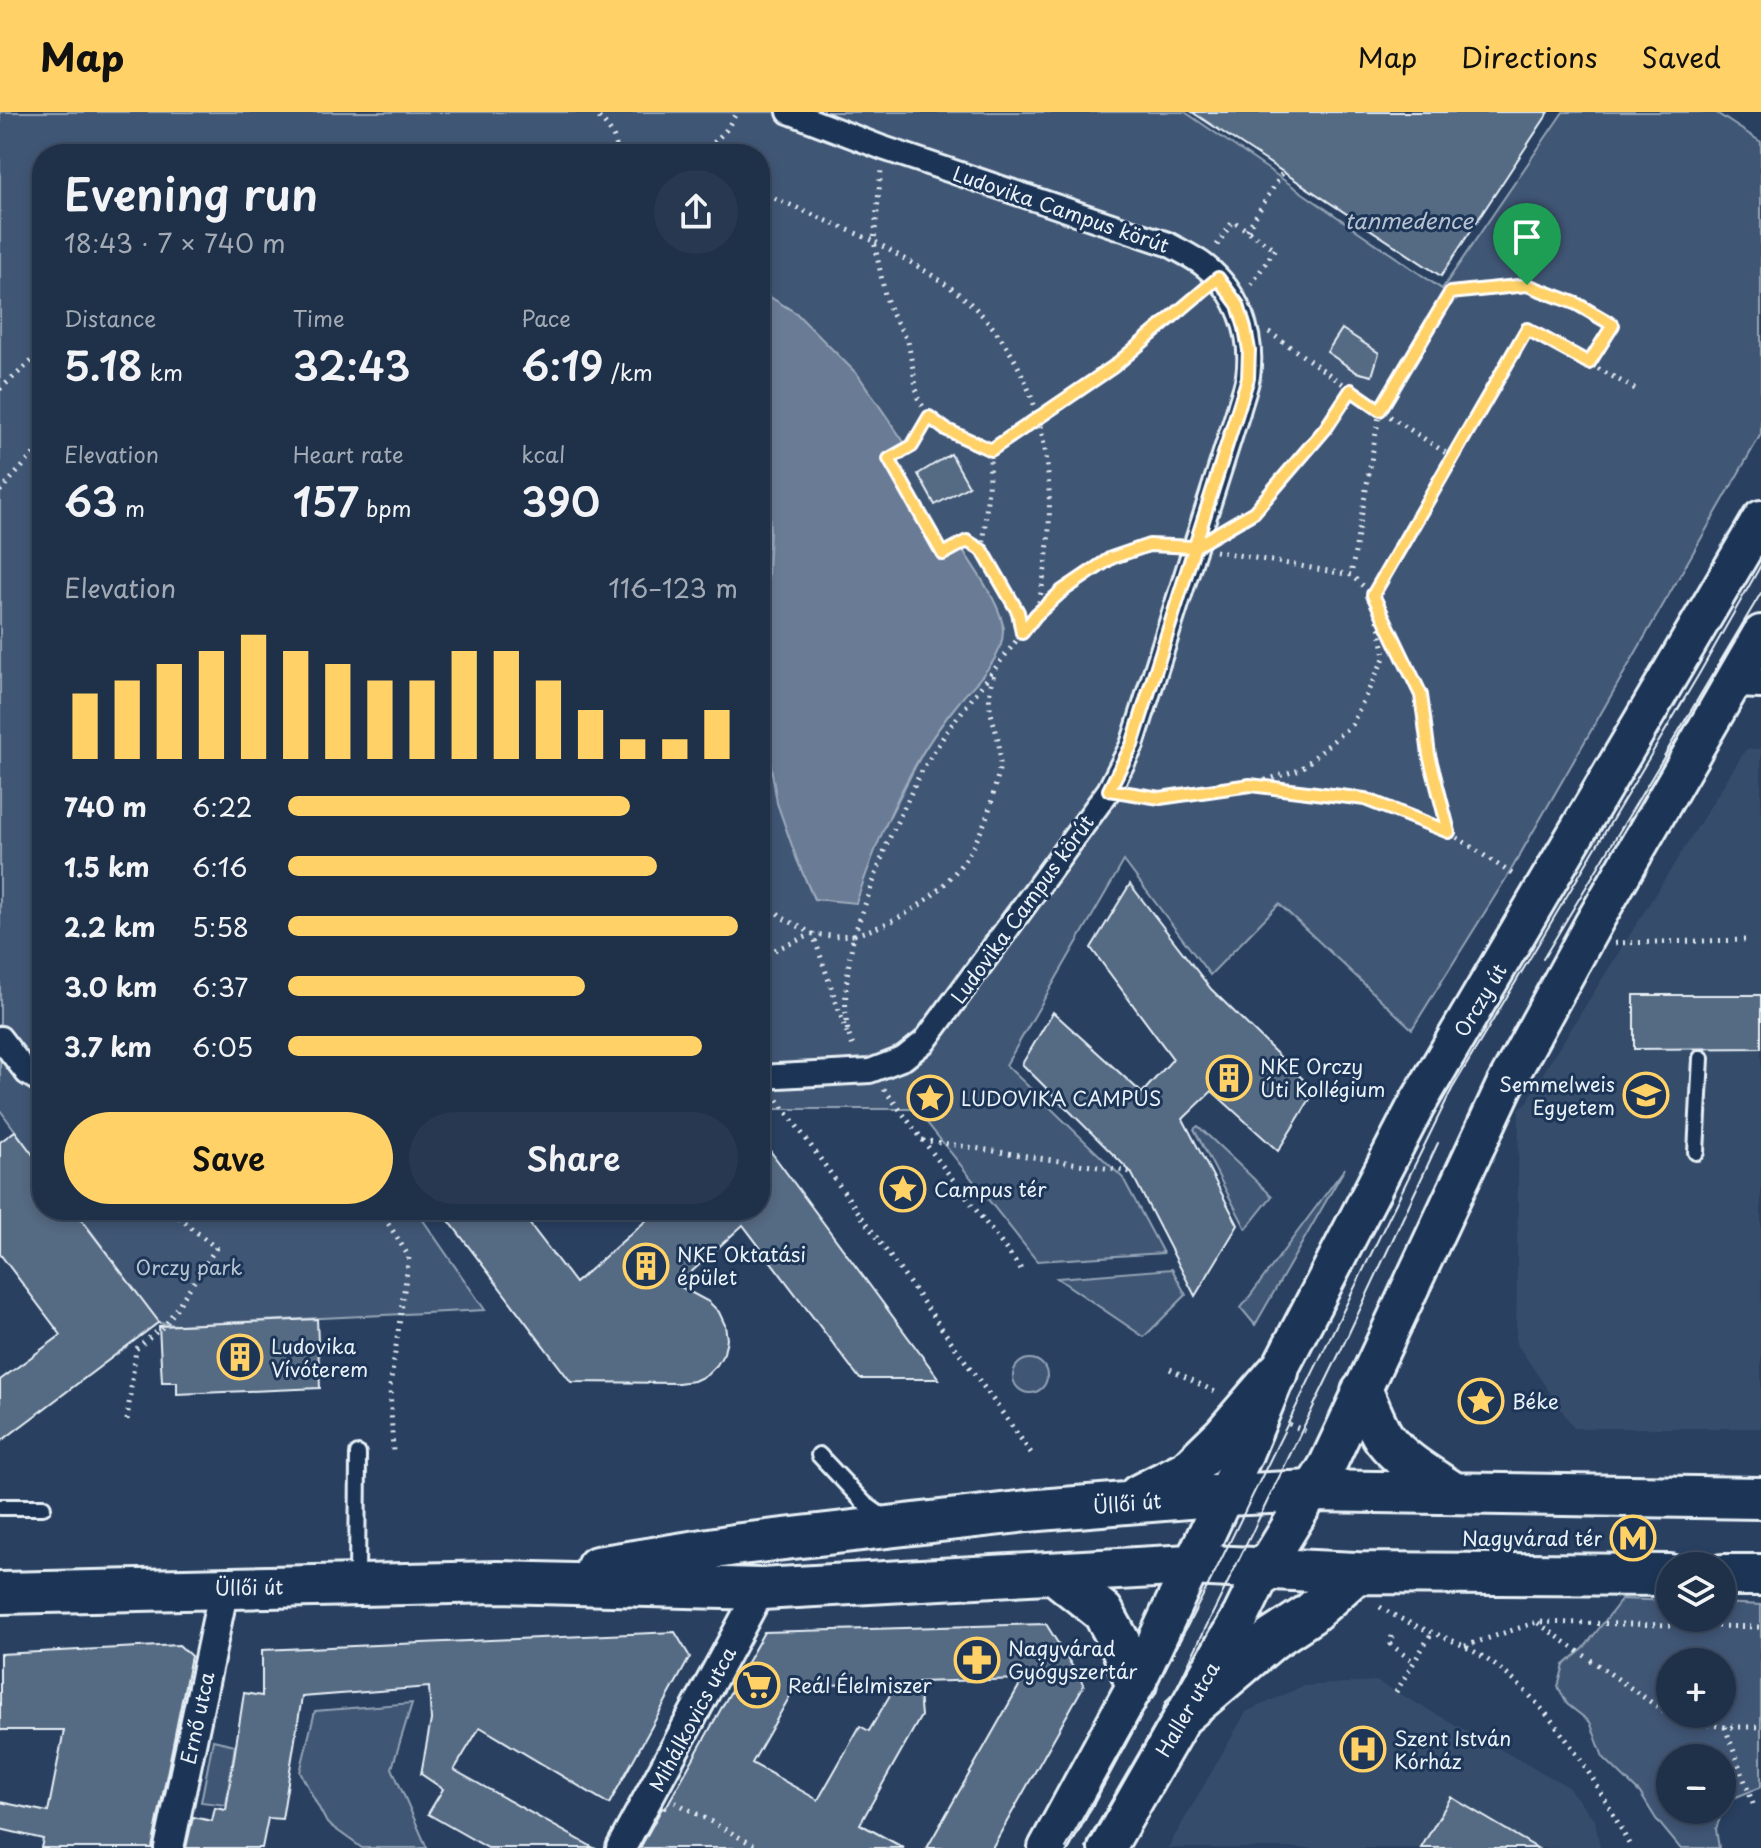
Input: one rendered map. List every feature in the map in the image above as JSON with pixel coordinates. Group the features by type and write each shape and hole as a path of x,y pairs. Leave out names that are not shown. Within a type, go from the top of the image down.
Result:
{"main road":[{"path":"1123,1503 1188,1470 1224,1435 1278,1372"},
{"path":"1362,1392 1391,1445 1409,1463 1454,1493"},
{"name":"Üllői út","path":"498,1582 741,1544 1225,1495 1313,1491 1761,1498"},
{"name":"Üllői út","path":"0,1593 498,1582 761,1589 1190,1565 1356,1573 1656,1575"},
{"path":"1054,1573 1103,1612 1120,1643 1136,1684"},
{"path":"1185,1713 1272,1639 1310,1614 1356,1573"},
{"path":"1736,1575 1761,1575"}],"street":[{"name":"Ludovika Campus körút","path":"770,1077 870,1071 904,1058 925,1041 1109,790 1132,745 1248,378 1249,350 1238,305 1211,272 1168,244 883,148 789,112"},
{"name":"Orczy út","path":"1190,1565 1225,1495 1278,1372 1416,1106 1761,519"},
{"path":"1313,1491 1505,1085 1608,897 1748,683 1761,634"},
{"path":"0,1038 32,1076"},
{"name":"Haller utca","path":"1107,1848 1242,1614 1264,1569 1313,1491"},
{"path":"1047,1848 1136,1684 1190,1565"},
{"name":"Ernő utca","path":"169,1848 224,1588"},
{"name":"Mihálkovics utca","path":"621,1848 761,1589"}],"lane":[{"path":"1696,1152 1701,1058"},
{"path":"357,1585 358,1454"},
{"path":"819,1455 865,1504 896,1526"},
{"path":"0,1507 43,1507"}],"path":[{"path":"593,112 608,125 615,144"},
{"path":"713,144 737,112"},
{"path":"883,148 874,241 885,295 892,315 908,341 918,398 929,417 945,429 991,450"},
{"path":"1247,230 1283,172"},
{"path":"770,196 874,241 947,285 972,305 1015,359 1039,419 1050,491 1036,615"},
{"path":"991,450 1113,367 1211,272 1233,221 1275,249 1238,305"},
{"path":"1351,575 1380,410 1450,293 1527,285 1577,304 1613,325 1589,363"},
{"path":"1109,790 1160,798 1250,785 1301,769 1352,724 1385,656 1373,595 1527,329 1635,389"},
{"path":"1266,330 1452,457"},
{"path":"0,389 32,361"},
{"path":"1194,547 1254,512 1326,428 1351,390"},
{"path":"929,417 912,446 889,459 943,554 967,541 983,551 1018,612 1022,633"},
{"path":"983,551 991,450"},
{"path":"0,491 32,456"},
{"path":"849,1040 846,994 848,961 854,935 888,841 920,774 947,731 1036,615 1062,591 1111,558 1149,545 1194,547 1351,575 1373,595 1421,695 1429,755 1449,832"},
{"path":"770,906 783,918 813,934 854,935 916,909 943,887 974,846 984,825 999,767 999,746 988,700 996,669"},
{"path":"1250,785 1365,799 1449,832 1516,877"},
{"path":"770,952 813,934"},
{"path":"813,934 849,1040 921,1140 1024,1273"},
{"path":"1655,942 1746,940"},
{"path":"770,1090 1034,1457"},
{"path":"921,1140 1131,1172"},
{"path":"127,1420 136,1349 166,1324 216,1248 182,1220"},
{"path":"386,1220 409,1257 390,1387 393,1452"},
{"path":"1170,1369 1194,1383"},
{"path":"1400,1620 1464,1646 1512,1681 1544,1713 1613,1811 1631,1848"},
{"path":"1464,1646 1537,1622 1761,1627"},
{"path":"1537,1622 1656,1706"},
{"path":"1396,1692 1431,1634"},
{"path":"1392,1636 1390,1644 1414,1662"},
{"path":"1736,1727 1761,1727"},
{"path":"1725,1728 1753,1804"},
{"path":"655,1790 759,1848"}],"shaded area":[{"path":"770,297 796,313 858,375 906,445 883,457 941,561 963,550 999,611 1003,631 994,661 941,724 911,772 886,823 856,903 814,899 777,803 770,759"},
{"name":"Semmelweis Egyetem","path":"1746,749 1761,749 1761,1428 1574,1428 1516,1343 1519,1109 1528,1102"},
{"name":"Szent István Kórház","path":"1376,1681 1567,1786 1595,1820 1600,1848 1168,1848 1246,1712 1303,1686"}],"green space":[{"path":"0,112 1185,112 1442,289 1563,112 1715,112 1761,142 1761,434 1510,872 1412,1029 1279,904 1210,975 1124,861 1006,1065 1123,1178 1163,1253 1037,1261 916,1109 770,1109 770,760 784,819 814,899 856,902 877,841 926,746 956,705 1004,628 998,611 963,550 942,561 882,457 905,445 796,313 770,297 770,144 32,144 32,1153 0,1110"},
{"path":"1198,1126 1272,1196 1246,1229 1194,1129"},
{"path":"1345,1168 1255,1325 1241,1308"},
{"name":"Orczy park","path":"82,1220 423,1220 485,1310 177,1325 159,1323"},
{"path":"1172,1269 1186,1295 1144,1337 1057,1278"},
{"path":"1030,1359 1042,1364 1047,1376 1042,1388 1030,1393 1018,1388 1013,1376 1018,1364"},
{"path":"1622,1599 1656,1600 1656,1632 1736,1632 1736,1604 1761,1605 1761,1787 1736,1797 1736,1744 1656,1744 1656,1819 1640,1793 1603,1757 1590,1722 1567,1704 1558,1687 1564,1665 1583,1649"},
{"path":"412,1703 392,1768 427,1848 362,1848 327,1823 300,1772 315,1711"},
{"path":"213,1740 235,1745 226,1805 201,1802"},
{"path":"1660,1824 1718,1824 1719,1848 1680,1848"}],"building":[{"path":"1192,112 1549,112 1441,276"},
{"path":"1342,329 1379,353 1372,376 1356,372 1327,352"},
{"path":"951,454 969,486 935,505 918,474"},
{"name":"NKE Orczy Úti Kollégium","path":"1130,884 1211,989 1315,1091 1278,1151 1212,1091 1183,1119 1238,1225 1195,1296 1131,1172 1022,1064 1053,1012 1142,1093 1173,1059 1091,948"},
{"path":"1634,995 1761,995 1761,1048 1634,1049"},
{"path":"15,1131 32,1154 32,1220 82,1220 159,1322 0,1442 0,1380 61,1335 0,1254 0,1142"},
{"name":"NKE Oktatási épület","path":"770,1151 939,1379 860,1379 743,1225 677,1285 709,1302 719,1312 725,1325 727,1339 724,1353 707,1375 678,1383 571,1382 449,1220 527,1220 575,1283 647,1220 770,1220"},
{"name":"Ludovika Vívóterem","path":"317,1319 320,1388 177,1394 177,1382 162,1382 159,1326"},
{"path":"1046,1624 1084,1685 992,1848 927,1848 1023,1679 918,1682 921,1716 860,1824 904,1848 640,1848 764,1632","holes":["897,1683 869,1731 860,1726 818,1800 752,1763 794,1689 788,1686"]},
{"path":"675,1632 690,1657 609,1804 480,1727 454,1770 594,1848 488,1848 428,1814 443,1789 421,1774 431,1720 429,1687 302,1697 282,1819 268,1818 262,1848 186,1848 193,1817 212,1821 215,1808 226,1810 244,1693 262,1696 262,1650"},
{"path":"179,1645 191,1656 152,1848 41,1848 43,1839 0,1829 0,1802 48,1812 64,1730 0,1730 0,1654"},
{"path":"1451,1797 1537,1848 1421,1848"}],"tram line":[{"path":"1066,1848 1155,1689 1218,1566 1452,1089 1761,565"},
{"path":"1664,756 1761,593"},
{"path":"1543,959 1670,747"},
{"path":"1086,1848 1170,1701 1438,1143"}],"place":[{"name":"NKE Orczy Úti Kollégium","path":"1229,1078"},
{"name":"Semmelweis Egyetem","path":"1646,1095"},
{"name":"LUDOVIKA CAMPUS","path":"930,1098"},
{"name":"Campus tér","path":"903,1189"},
{"name":"NKE Oktatási épület","path":"646,1266"},
{"name":"Ludovika Vívóterem","path":"240,1357"},
{"name":"Béke","path":"1481,1401"},
{"name":"Nagyvárad tér","path":"1633,1538"},
{"name":"Nagyvárad Gyógyszertár","path":"977,1660"},
{"name":"Reál Élelmiszer","path":"757,1685"},
{"name":"Szent István Kórház","path":"1363,1749"}],"route":[{"path":"1527,285 1450,293 1380,410 1351,390 1326,428 1254,512 1194,547 1149,545 1111,558 1062,591 1022,633 1018,612 983,551 967,541 943,554 889,459 912,446 929,417 945,429 991,450 1113,367 1218,278 1238,305 1245,328 1249,350 1248,378 1238,412 1194,547 1132,745 1109,790 1160,798 1250,785 1365,799 1449,832 1429,755 1421,695 1373,595 1527,329 1589,363 1613,325 1577,304 1527,285"}],"water label":[{"name":"tanmedence","path":"1409,219"}]}
